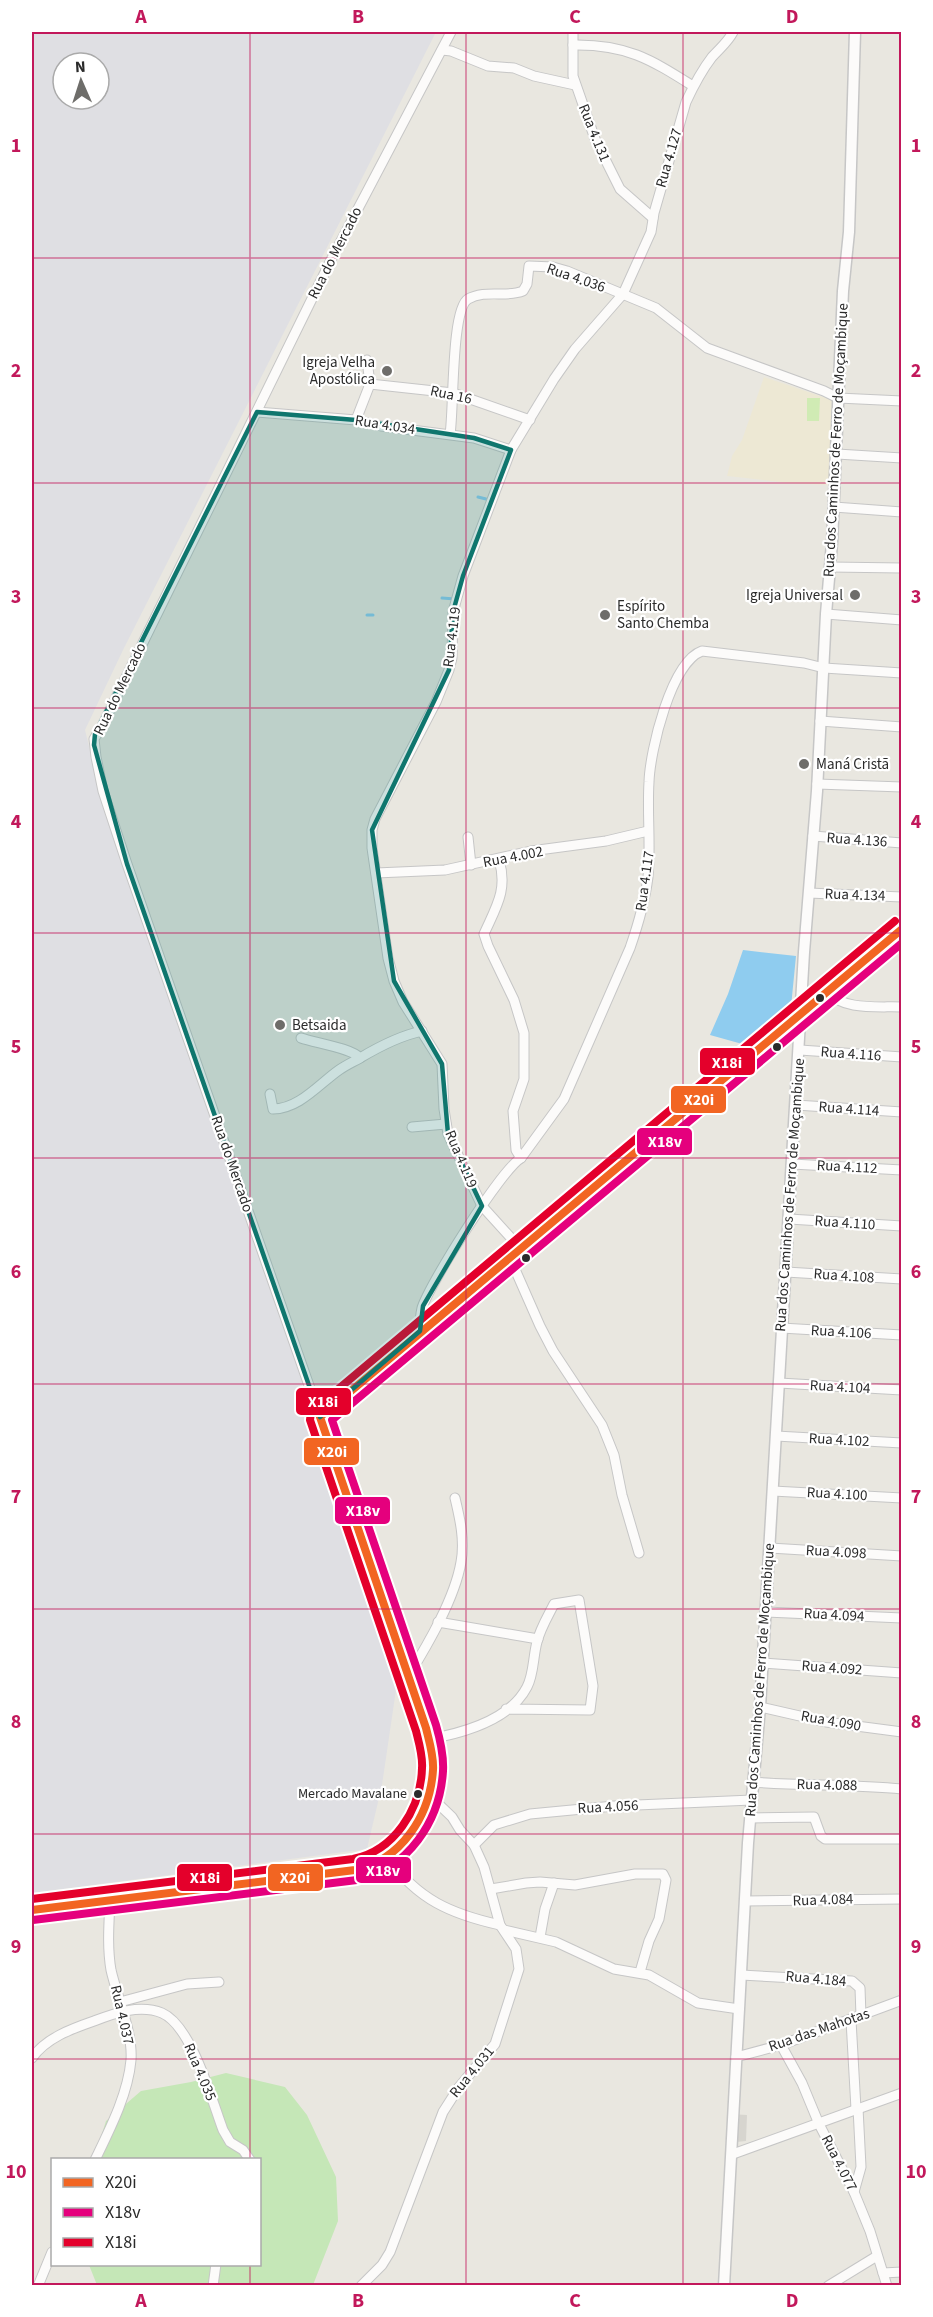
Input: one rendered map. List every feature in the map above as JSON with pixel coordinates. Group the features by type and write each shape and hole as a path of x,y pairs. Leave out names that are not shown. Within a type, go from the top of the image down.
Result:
{"main road":[{"path":"32,1910 326,1874 370,1866 387,1857 405,1841 424,1809 429,1795 433,1767 429,1739 320,1417 902,929"}],"street":[{"name":"Rua do Mercado","path":"320,1417 120,844 99,774 94,745 95,734 104,724 331,260 451,32"},
{"name":"Rua 4.131","path":"573,32 572,65 575,85 595,139 616,184 653,218"},
{"name":"Rua 4.127","path":"623,294 651,232 679,123 693,86 733,32"},
{"name":"Rua dos Caminhos de Ferro de Moçambique","path":"724,2286 750,1818 763,1663 781,1328 834,507 843,291 849,232 855,32"},
{"path":"573,45 610,46 630,51 650,60 693,86"},
{"path":"442,50 451,51 488,66 514,68 534,76 575,85"},
{"name":"Rua 4.036","path":"453,393 454,352 459,314 464,302 471,297 523,291 527,284 529,266 553,267 567,271 623,294"},
{"path":"623,294 656,308 707,348 838,398 902,401"},
{"name":"Rua 4.119","path":"521,1249 482,1206 458,1158 446,1125 442,1064 403,1002 388,958 372,838 375,819 436,702 449,669 452,658 453,612 463,576 511,450 575,349 623,294"},
{"path":"356,420 370,384 367,360"},
{"name":"Rua 16","path":"370,384 453,393 530,420"},
{"path":"450,434 453,393"},
{"name":"Rua 4.034","path":"257,412 356,420 381,426 450,434 474,438 511,450"},
{"path":"837,454 902,458"},
{"path":"834,507 902,512"},
{"path":"830,567 902,568"},
{"path":"826,614 902,620"},
{"name":"Rua 4.117","path":"420,1331 423,1306 438,1277 482,1206 564,1099 630,948 639,923 647,880 650,849 649,781 652,754 670,694 690,658 702,651 804,663 824,668 902,673"},
{"path":"820,721 902,727"},
{"path":"817,784 902,787"},
{"name":"Rua 4.002","path":"376,873 445,870 528,852 606,841 648,831"},
{"name":"Rua 4.136","path":"813,836 902,843"},
{"path":"468,837 471,865"},
{"path":"499,860 501,896 484,934 509,987 524,1033 524,1079 513,1111 516,1150 521,1158"},
{"name":"Rua 4.134","path":"808,893 902,897"},
{"path":"885,942 902,944"},
{"path":"827,991 843,1004 902,1007"},
{"path":"270,1094 273,1109 286,1107 306,1096 340,1069 389,1042 422,1031"},
{"path":"301,1038 346,1049 360,1058"},
{"name":"Rua 4.116","path":"800,1050 902,1058"},
{"name":"Rua 4.114","path":"796,1105 902,1112"},
{"path":"412,1127 446,1125"},
{"name":"Rua 4.112","path":"792,1164 902,1170"},
{"name":"Rua 4.110","path":"789,1219 902,1226"},
{"path":"510,1258 553,1351 602,1425 614,1455 622,1495 639,1553"},
{"name":"Rua 4.108","path":"786,1272 902,1280"},
{"name":"Rua 4.106","path":"781,1328 902,1335"},
{"name":"Rua 4.104","path":"779,1383 902,1390"},
{"name":"Rua 4.102","path":"776,1436 902,1443"},
{"name":"Rua 4.100","path":"773,1491 902,1498"},
{"path":"408,1674 428,1646 461,1561 462,1535 455,1498"},
{"name":"Rua 4.098","path":"770,1548 902,1556"},
{"path":"429,1739 480,1726 516,1701 529,1685 538,1639 554,1604 579,1600 593,1686 590,1710 506,1709"},
{"name":"Rua 4.094","path":"766,1612 902,1618"},
{"path":"438,1622 538,1639"},
{"name":"Rua 4.092","path":"763,1663 902,1673"},
{"name":"Rua 4.090","path":"760,1707 826,1722 902,1732"},
{"name":"Rua 4.088","path":"753,1782 902,1789"},
{"name":"Rua 4.031","path":"361,2286 382,2265 390,2252 450,2099 495,2044 519,1969 516,1949 502,1928 491,1889 474,1845 452,1817 429,1795"},
{"name":"Rua 4.056","path":"474,1845 494,1825 530,1814 614,1806 752,1800"},
{"path":"750,1818 814,1817 821,1836 825,1839 902,1839"},
{"path":"387,1857 399,1873 436,1904 460,1915 578,1950 603,1965 649,1975 698,2004 739,2009"},
{"path":"491,1889 526,1883 581,1884 635,1874 663,1874 666,1876 659,1919 649,1941 640,1972"},
{"path":"540,1937 545,1910 554,1883"},
{"name":"Rua 4.084","path":"745,1901 902,1899"},
{"name":"Rua 4.037","path":"96,2158 111,2128 129,2069 130,2047 111,1969 110,1900"},
{"name":"Rua 4.184","path":"741,1975 852,1982 860,1988 861,2016"},
{"path":"32,2058 45,2043 121,2006 187,1984 219,1982"},
{"name":"Rua das Mahotas","path":"736,2057 781,2045 902,2000"},
{"name":"Rua 4.035","path":"121,2006 163,2014 184,2035 203,2073 223,2130 230,2142 243,2150 249,2158"},
{"path":"851,2020 861,2167 854,2192"},
{"name":"Rua 4.077","path":"781,2045 854,2192 887,2286"},
{"path":"733,2154 902,2093"},
{"path":"38,2286 51,2254"},
{"path":"828,2286 878,2256"},
{"path":"213,2286 216,2266"},
{"path":"883,2273 902,2271"}],"highlighted area":[{"path":"257,412 356,420 474,438 511,450 463,576 453,612 449,670 372,830 394,981 442,1064 448,1134 482,1206 423,1306 420,1331 320,1417 127,864 94,745 95,734"}],"shaded area":[{"path":"32,32 436,32 123,650 85,730 101,795 305,1380 300,1389 398,1676 382,1785 367,1849 32,1893"},
{"path":"764,377 832,400 829,485 727,476 732,456 742,440"},
{"path":"730,2114 747,2115 746,2141 726,2143"}],"green space":[{"path":"807,398 820,398 819,421 807,421"},
{"path":"226,2073 285,2087 307,2115 336,2177 338,2221 313,2285 97,2285 89,2266 261,2266 261,2158 94,2158 106,2121 141,2091"}],"water":[{"path":"743,950 796,956 790,1017 753,1047 710,1035 728,994"}],"waterway":[{"path":"478,497 486,499"},
{"path":"442,598 455,599"},
{"path":"367,615 373,615"}],"transit line":[{"name":"X18i","path":"32,1899 353,1859 368,1854 393,1838 411,1813 417,1798 422,1759 416,1731 310,1420 311,1412 895,921"},
{"name":"X20i","path":"32,1910 355,1870 386,1857 410,1834 426,1804 431,1787 432,1754 426,1728 320,1417 902,929"},
{"name":"X18v","path":"33,1920 357,1880 392,1865 406,1854 428,1825 441,1790 443,1771 441,1747 436,1725 332,1420 902,943"}],"place":[{"name":"Igreja Velha Apostólica","path":"387,371"},
{"name":"Igreja Universal","path":"855,595"},
{"name":"Espírito Santo Chemba","path":"605,615"},
{"name":"Maná Cristã","path":"804,764"},
{"name":"Betsaida","path":"280,1025"},
{"name":"Mercado Mavalane","path":"418,1794"}]}
